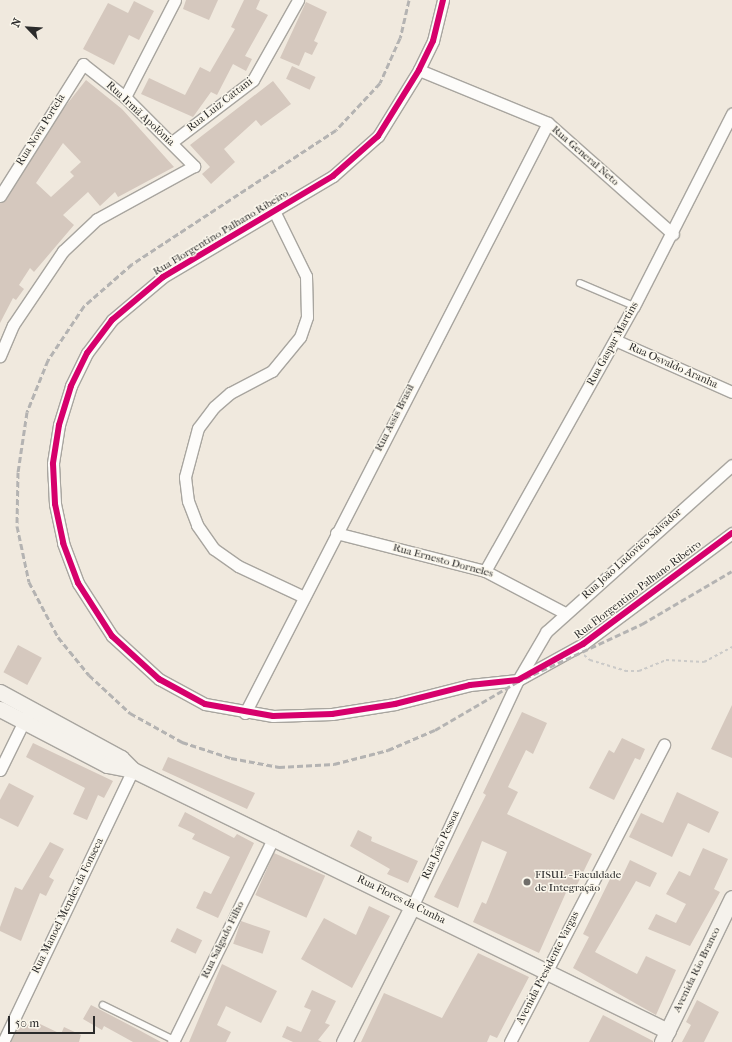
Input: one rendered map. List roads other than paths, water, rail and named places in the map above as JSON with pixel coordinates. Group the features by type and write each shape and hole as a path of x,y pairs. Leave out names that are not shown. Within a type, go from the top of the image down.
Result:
{"street":[{"path":"125,97 175,0"},
{"name":"Rua Luiz Cattani","path":"172,142 253,80 298,0"},
{"name":"Rua Florgentino Palhano Ribeiro","path":"443,0 433,41 419,70 378,136 333,176 275,213 163,277 112,320 87,353 71,386 59,425 53,464 55,504 63,543 78,583 112,636 159,679 205,704 244,713 332,714 395,704 470,685 518,680 583,644 732,533"},
{"name":"Rua Irmã Apolônia","path":"0,356 21,311 63,251 97,219 194,166 172,142 125,97 83,64"},
{"name":"Rua Nova Portela","path":"0,196 83,64"},
{"name":"Rua General Neto","path":"419,70 548,123 673,234"},
{"name":"Rua Gaspar Martins","path":"485,571 673,234 732,114"},
{"name":"Rua Assis Brasil","path":"244,713 548,123"},
{"path":"275,213 306,276 307,317 289,355 272,371 230,393 214,406 198,428 185,477 188,501 197,525 214,549 238,566 304,598"},
{"name":"Rua Osvaldo Aranha","path":"615,340 732,392"},
{"name":"Rua João Ludovico Salvador","path":"536,646 565,613 732,465"},
{"name":"Rua Ernesto Dorneles","path":"336,533 485,571 565,613"},
{"name":"Rua João Pessoa","path":"344,1042 413,906 518,680 536,646"},
{"path":"0,692 31,708 119,763"},
{"path":"0,770 31,708"},
{"path":"0,709 24,722 119,763"},
{"name":"Avenida Presidente Vargas","path":"510,1042 545,970 664,745"},
{"name":"Rua Flores da Cunha","path":"119,763 545,970 665,1036"},
{"name":"Rua Manoel Mendes da Fonseca","path":"3,1042 133,770"},
{"name":"Rua Salgado Filho","path":"174,1041 274,837"},
{"name":"Avenida Rio Branco","path":"665,1036 732,898"}],"lane":[{"path":"580,283 634,306"},
{"path":"103,1005 174,1041"}],"railway":[{"path":"409,0 400,38 380,83 336,130 132,264 84,306 48,360 27,412 18,472 17,526 29,582 58,637 89,675 130,713 182,742 231,758 279,767 334,764 388,750 435,730 517,682 642,624 732,571"}],"place":[{"name":"FISUL - Faculdade de Integração","path":"527,882"}]}
